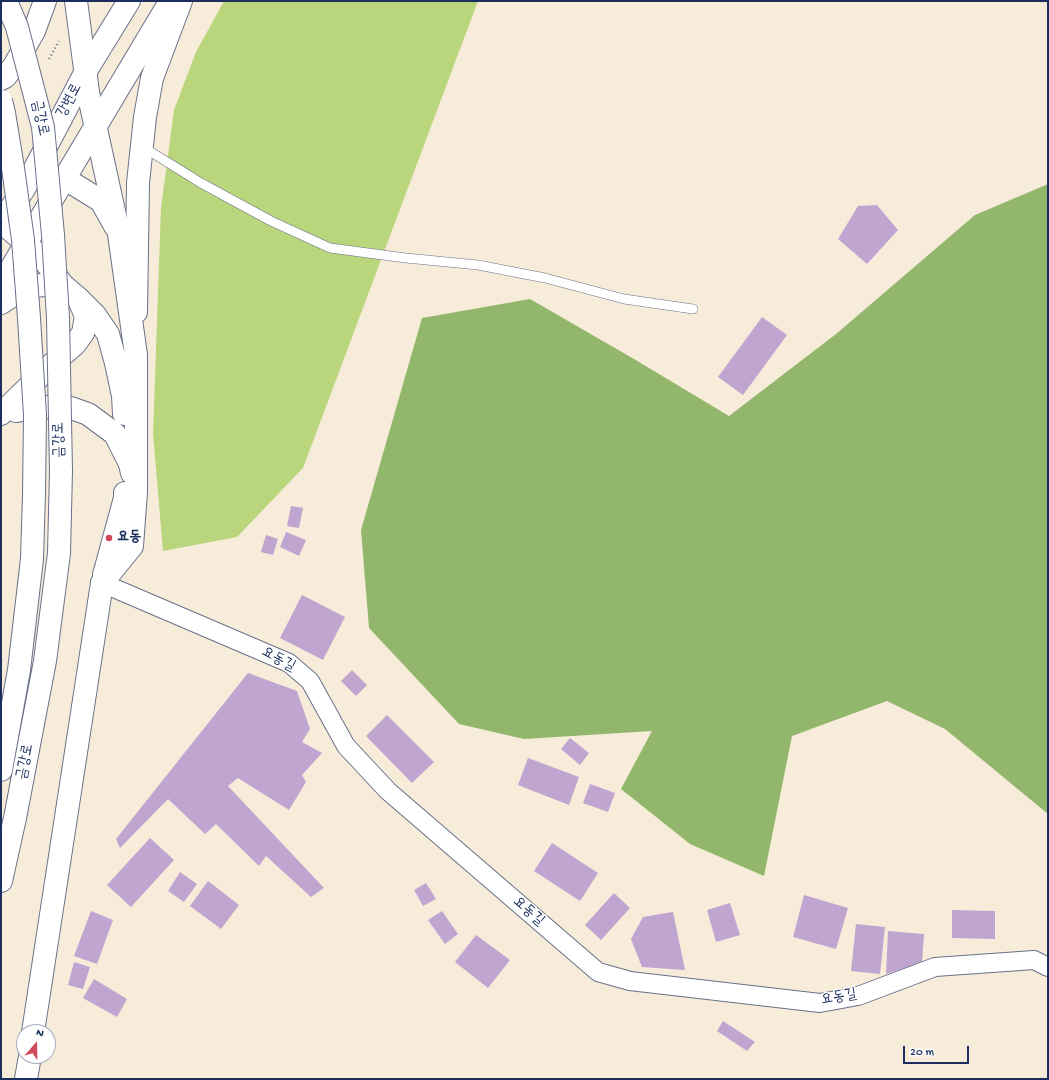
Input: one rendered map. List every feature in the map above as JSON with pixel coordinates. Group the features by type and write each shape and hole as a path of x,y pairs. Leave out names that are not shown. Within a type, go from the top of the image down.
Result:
{"main road":[{"name":"금강로","path":"1,881 15,818 45,661 60,553 61,471 58,318 53,235 43,128 16,27 6,1"},
{"path":"1,78 5,77 14,66 34,31 45,1"},
{"path":"76,1 88,92 119,234 136,356"},
{"name":"강변로","path":"1,223 24,189 86,71 129,1"},
{"path":"1,286 171,1"},
{"path":"102,583 132,546 136,492 138,183 145,118 152,78 181,1"},
{"name":"금강로","path":"1,101 13,168 23,240 35,415 32,559 19,670 1,770"},
{"path":"24,189 36,182 54,177 72,183 101,201 119,234"},
{"path":"1,223 26,243 47,264 71,292 96,315 108,334 123,396 125,498 102,583 34,1024"},
{"path":"1,303 16,293 40,285 71,292 86,316 83,333 75,344 1,414"},
{"path":"1,419 20,410 45,407 71,408 88,414 115,434 130,464 136,492"},
{"path":"26,1079 29,1064"}],"street":[{"name":"요동길","path":"102,583 289,663 310,681 346,746 388,791 598,972 630,981 820,1003 858,996 935,967 1034,960 1048,967"}],"lane":[{"path":"142,146 201,183 257,213 330,248 406,258 478,265 545,278 624,299 693,309"}],"green space":[{"path":"224,1 478,1 303,468 237,537 163,551 153,434 161,208 174,110 196,52"},
{"path":"1048,184 1048,814 945,729 887,701 792,736 764,876 690,844 621,789 652,731 524,739 459,724 369,628 361,530 422,318 530,299 729,416 836,334 975,215"}],"building":[{"path":"877,205 898,230 867,264 838,239 858,206"},
{"path":"762,317 787,335 743,395 718,377"},
{"path":"291,506 303,508 299,528 287,526"},
{"path":"286,532 306,540 299,556 280,547"},
{"path":"266,535 278,539 273,555 261,552"},
{"path":"302,595 345,617 323,660 280,638"},
{"path":"352,670 367,685 356,696 341,681"},
{"path":"248,673 297,691 310,729 302,742 322,753 302,775 306,782 289,810 238,778 228,786 324,888 311,897 266,856 259,866 216,824 205,834 168,799 120,848 116,839"},
{"path":"387,715 434,762 412,783 366,736"},
{"path":"570,738 589,753 580,765 561,749"},
{"path":"528,758 579,777 569,805 518,785"},
{"path":"590,784 615,793 608,812 583,803"},
{"path":"150,838 174,860 131,907 107,885"},
{"path":"552,843 598,873 580,901 534,871"},
{"path":"180,872 197,884 184,902 168,891"},
{"path":"208,881 239,905 221,929 190,906"},
{"path":"426,883 436,899 423,906 414,890"},
{"path":"614,893 630,908 601,940 585,925"},
{"path":"804,895 848,908 836,949 793,937"},
{"path":"730,903 740,935 716,942 707,910"},
{"path":"952,910 995,911 995,939 952,938"},
{"path":"91,911 113,920 97,964 74,956"},
{"path":"442,911 458,934 445,944 428,920"},
{"path":"673,912 685,970 642,967 631,939 643,917"},
{"path":"856,924 885,927 880,974 851,971"},
{"path":"888,931 924,934 922,963 886,974"},
{"path":"476,935 510,960 488,988 455,962"},
{"path":"74,962 90,967 83,989 68,985"},
{"path":"94,979 127,999 117,1017 83,998"},
{"path":"723,1021 755,1042 747,1051 717,1031"}],"place":[{"name":"요동","path":"109,538"}]}
